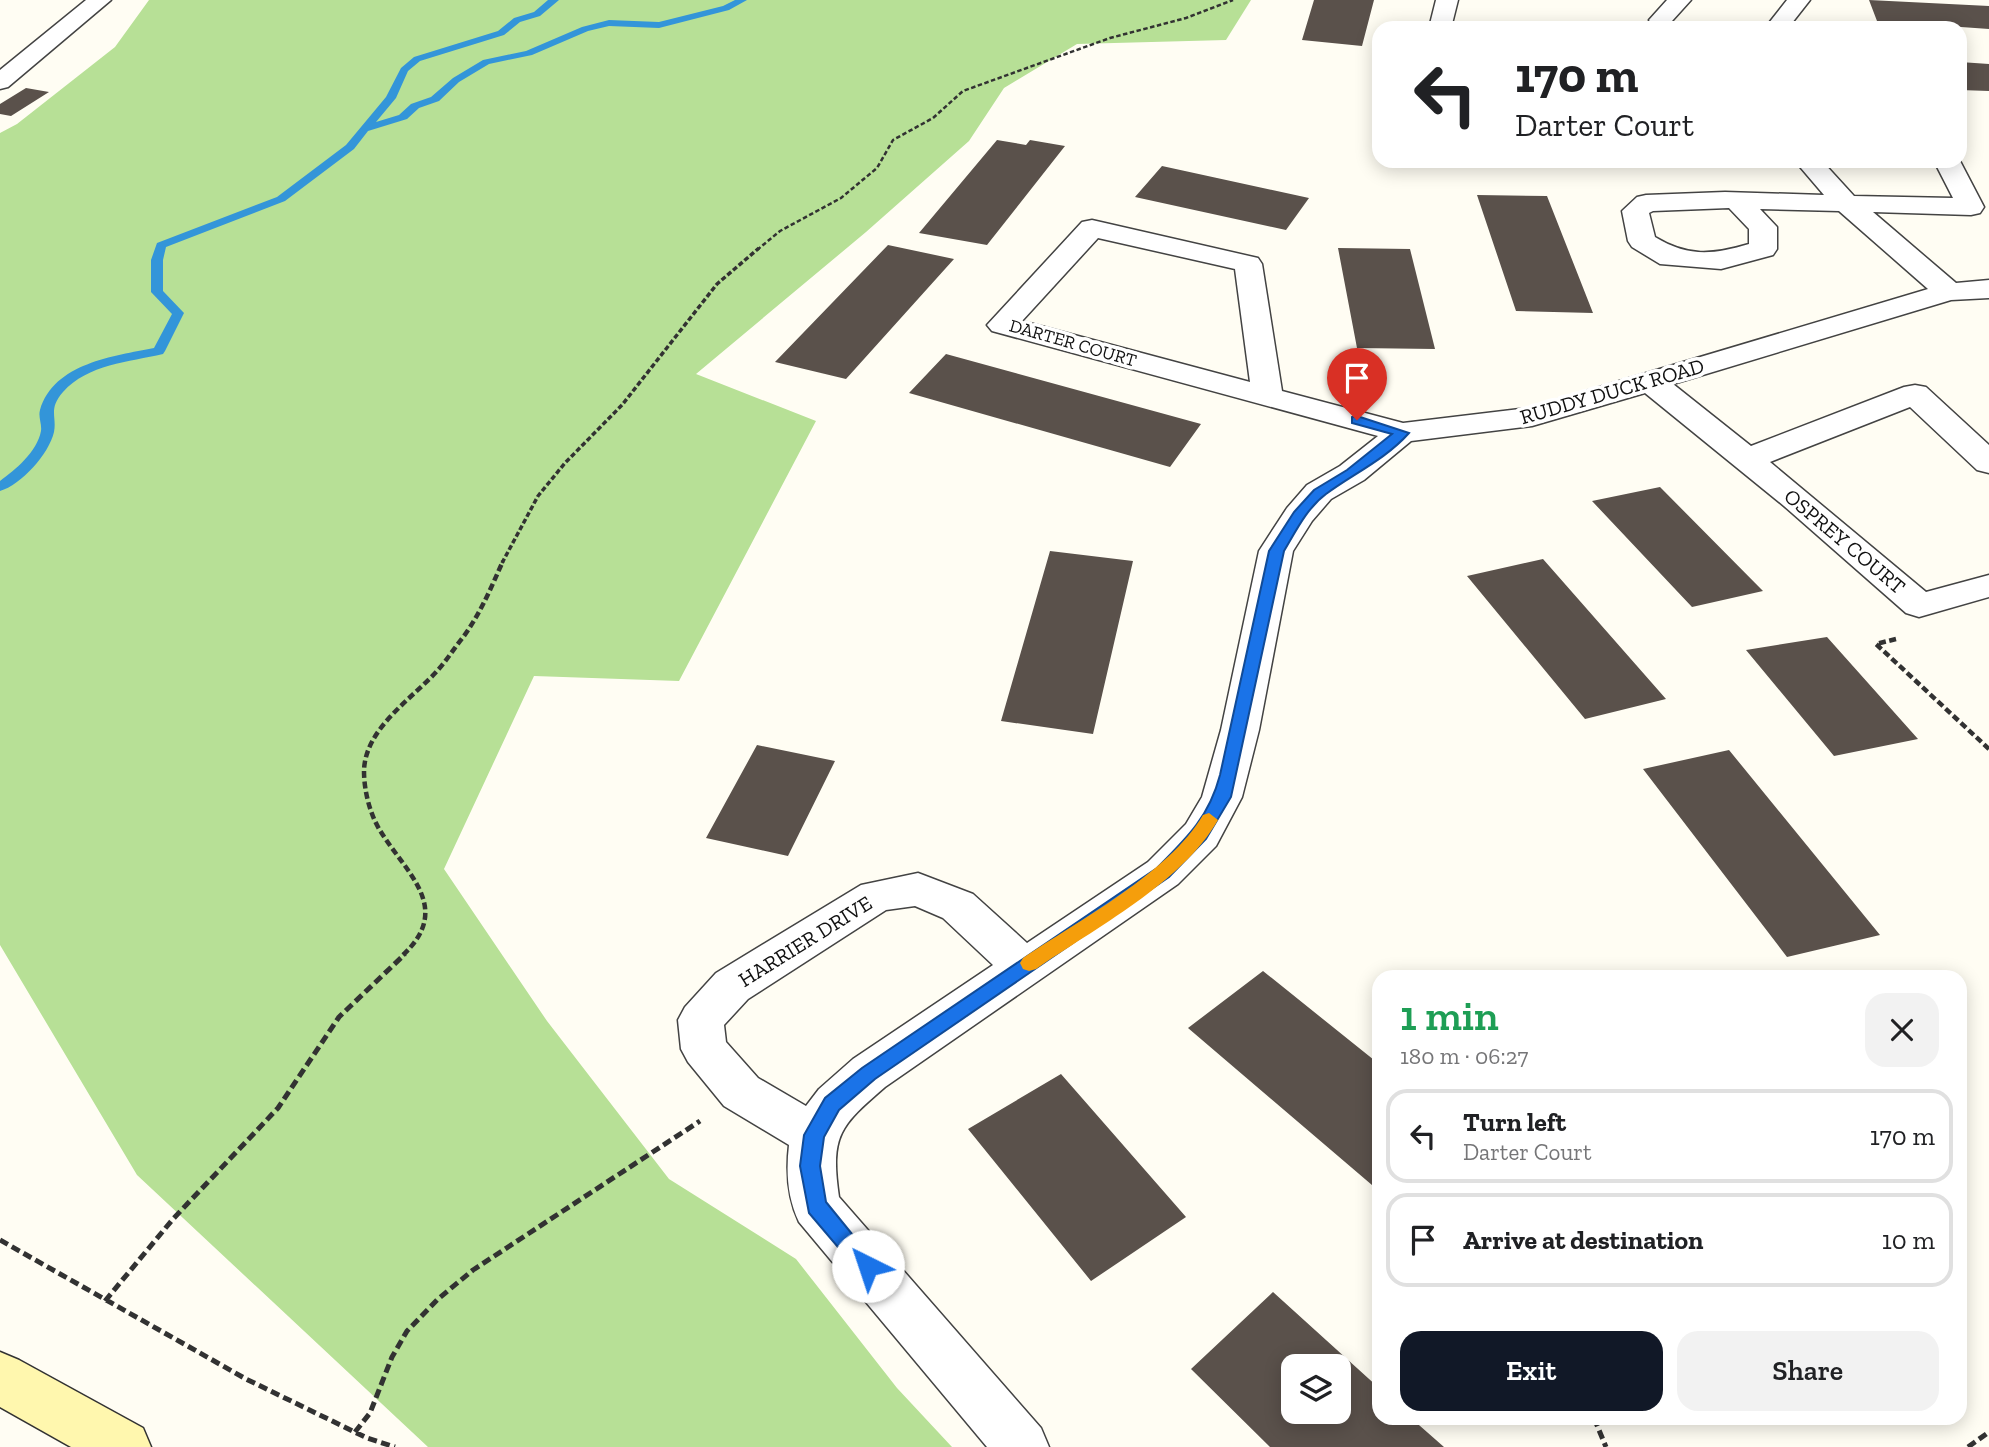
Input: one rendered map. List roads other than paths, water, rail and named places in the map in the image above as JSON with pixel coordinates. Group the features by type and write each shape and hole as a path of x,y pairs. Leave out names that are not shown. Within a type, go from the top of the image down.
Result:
{"street":[{"path":"0,82 100,0"},
{"path":"1442,21 1447,0"},
{"path":"1661,21 1680,0"},
{"path":"1782,21 1800,0"},
{"path":"1814,168 1847,204 1949,292"},
{"path":"1737,201 1971,207 1951,168"},
{"name":"DARTER COURT","path":"1267,395 1248,264 1092,228 1002,326 1402,433"},
{"name":"RUDDY DUCK ROAD","path":"1402,433 1532,417 1949,292 1989,289"},
{"name":"OSPREY COURT","path":"1651,382 1747,459 1919,605 1989,586"},
{"path":"1747,459 1915,394 1989,463"},
{"path":"1022,1447 816,1206 810,1166 814,1135 832,1104 869,1073 1163,873 1200,835 1222,797 1240,730 1276,551 1299,515 1319,492 1352,472 1402,433"},
{"name":"HARRIER DRIVE","path":"814,1135 741,1092 704,1049 701,1020 732,986 876,895 918,889 958,906 1024,967"},
{"path":"0,1378 124,1447"}],"waterway":[{"path":"0,487 22,470 42,445 48,429 48,407 57,391 69,380 92,367 159,351 178,313 157,292 157,260 161,245 281,199 350,147 391,98 404,70 417,59 501,33 517,20 537,14 554,0"},
{"path":"366,129 403,117 415,106 435,99 456,80 486,62 529,53 585,29 609,23 659,25 726,8 742,0"}]}
